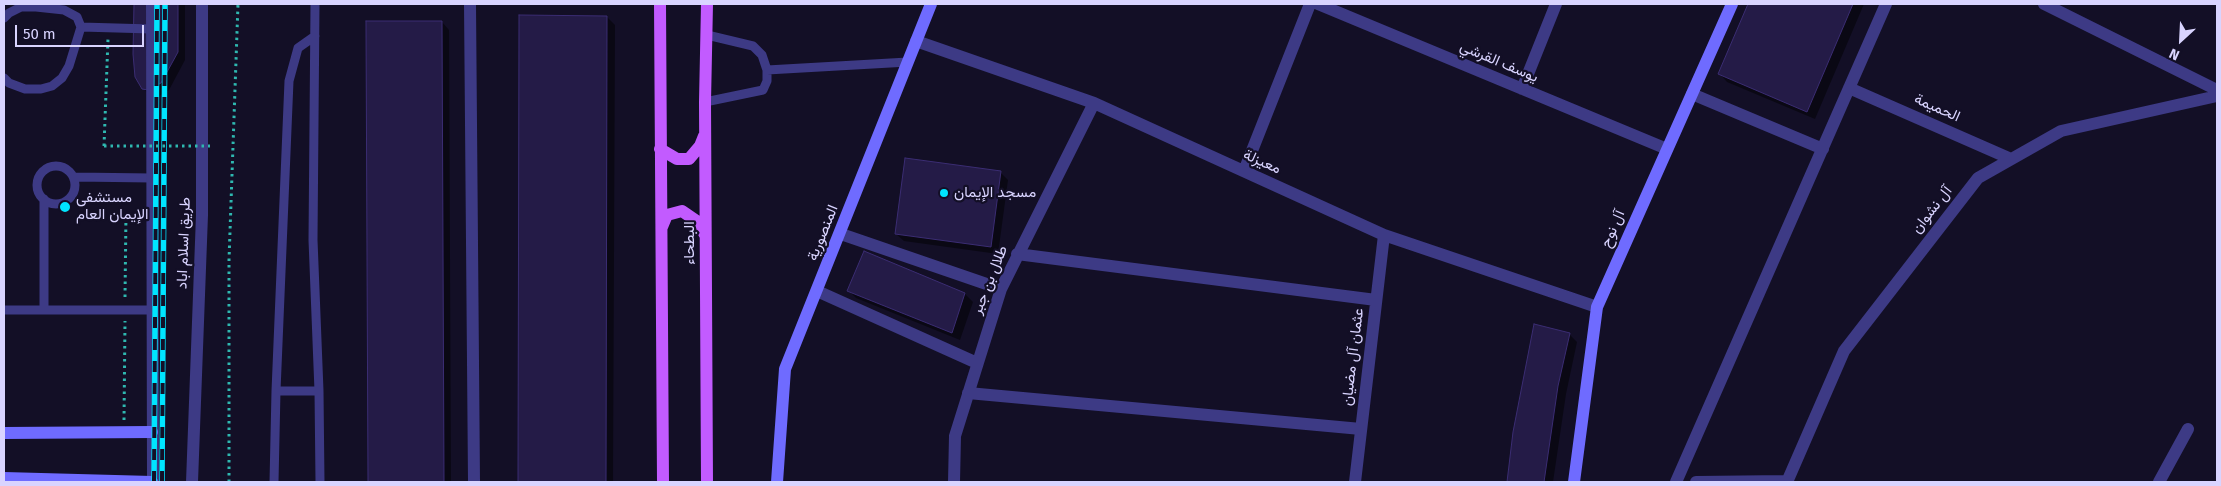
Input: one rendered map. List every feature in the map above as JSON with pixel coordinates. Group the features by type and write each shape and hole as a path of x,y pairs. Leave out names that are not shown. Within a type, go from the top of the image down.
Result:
{"main road":[{"name":"البطحاء","path":"660,4 662,482"},
{"name":"البطحاء","path":"707,4 705,102 707,482"},
{"path":"660,149 677,159 689,159 700,146 705,134"},
{"path":"661,233 664,218 667,215 682,212 698,222 704,231 706,244"}],"street":[{"name":"طريق اسلام اباد","path":"152,4 153,482"},
{"name":"طريق اسلام اباد","path":"192,482 202,215 202,4"},
{"path":"470,4 474,482"},
{"name":"المنصورية","path":"776,482 785,369 841,234 931,4"},
{"path":"1244,171 1310,4"},
{"name":"يوسف القرشي","path":"1318,4 1667,149"},
{"path":"1522,89 1556,4"},
{"name":"آل نوح","path":"1574,482 1597,307 1732,4"},
{"path":"1676,482 1886,4"},
{"path":"2044,4 2217,90"},
{"name":"معيزلة","path":"916,41 1094,103 1384,235 1597,307"},
{"name":"الحميمة","path":"1849,88 2011,159"},
{"path":"1692,94 1823,148"},
{"name":"آل نشوان","path":"1787,482 1844,351 1978,178 2061,131 2217,96"},
{"name":"طلال بن جبر","path":"954,482 955,436 1001,289 1094,103"},
{"path":"841,234 1001,289"},
{"name":"عثمان آل مضيان","path":"1355,482 1384,235"},
{"path":"1017,254 1376,300"},
{"path":"817,291 978,363"},
{"path":"968,393 1361,429"},
{"path":"2159,482 2188,429"},
{"path":"4,433 152,432"},
{"path":"4,478 153,482"},
{"path":"1696,482 1787,482"}],"lane":[{"path":"64,10 71,4"},
{"path":"315,4 313,240 319,391 320,482"},
{"path":"4,18 8,13 21,7 36,5 64,10 77,17 81,27 69,66 62,78 52,86 41,89 24,89 8,82 4,78"},
{"path":"81,27 152,29"},
{"path":"274,482 289,81 298,48 315,36"},
{"path":"705,102 763,90 767,82 767,70 762,55 753,46 707,36"},
{"path":"767,70 908,62"},
{"path":"44,199 55,204 68,200 75,190 74,177 65,167 51,166 40,174 37,187 44,199 44,310"},
{"path":"74,177 152,178"},
{"path":"4,310 152,310"},
{"path":"276,391 319,391"}],"path":[{"path":"228,482 229,260 238,4"},
{"path":"109,28 105,86 104,146 210,146"},
{"path":"124,420 126,213"}],"building":[{"path":"134,4 178,4 178,52 161,83 148,90 142,89 135,77 133,54"},
{"path":"1748,4 1853,4 1807,112 1718,74"},
{"path":"519,15 607,16 606,482 518,482"},
{"path":"366,21 442,21 444,482 368,482"},
{"path":"905,158 1001,171 991,247 895,234"},
{"path":"864,251 965,293 952,333 847,291"},
{"path":"1534,324 1570,333 1558,386 1544,482 1507,482 1513,432"}],"railway":[{"path":"154,482 157,4"},
{"path":"162,482 165,4"}],"place":[{"name":"مسجد الإيمان","path":"944,193"},
{"name":"مستشفى الإيمان العام","path":"65,207"}]}
